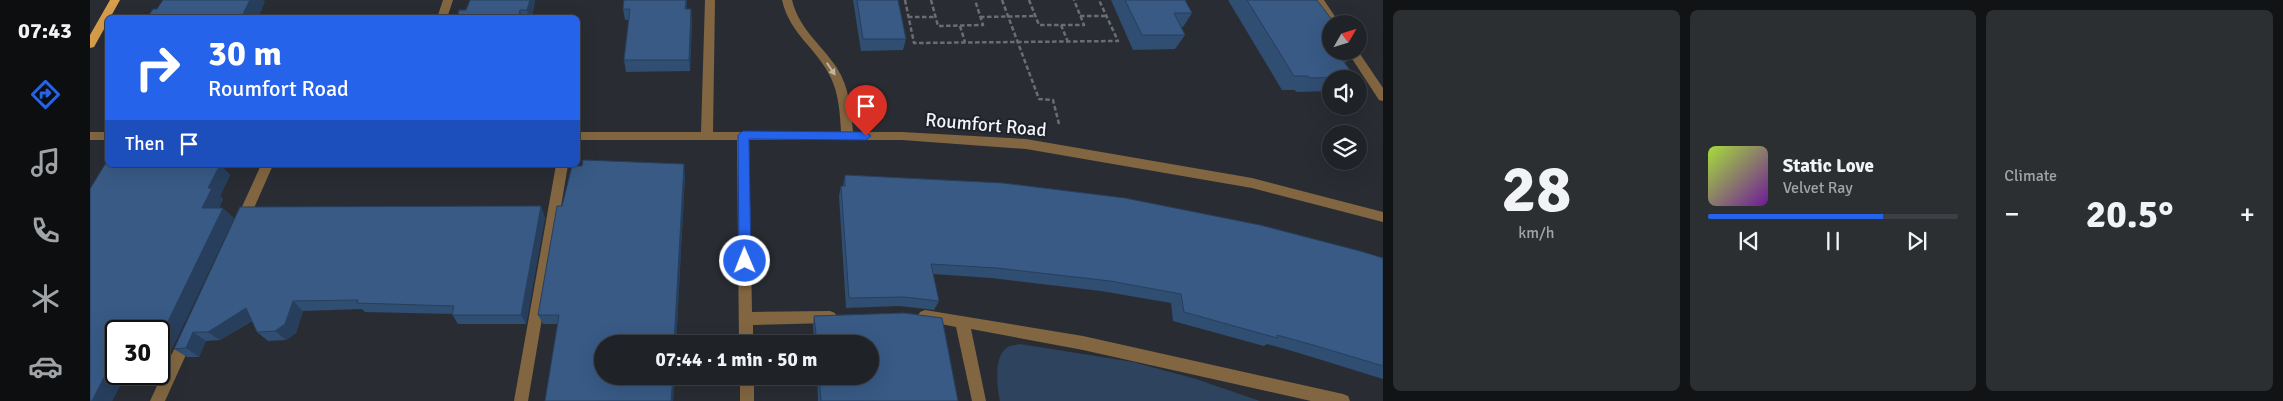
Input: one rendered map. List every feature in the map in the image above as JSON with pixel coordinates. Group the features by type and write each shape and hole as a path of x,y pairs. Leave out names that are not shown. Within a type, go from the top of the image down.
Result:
{"main road":[{"path":"106,15 115,0"},
{"path":"90,44 105,18"}],"street":[{"path":"443,15 448,0"},
{"path":"708,135 710,0"},
{"path":"787,0 788,10 800,32 832,69 840,84 847,135"},
{"path":"1319,0 1329,15"},
{"path":"1358,60 1383,97"},
{"path":"743,135 746,335"},
{"name":"Roumfort Road","path":"580,136 847,135 960,139 1067,150 1173,168 1244,182 1383,217"},
{"path":"90,136 105,136"},
{"path":"234,235 266,167"},
{"path":"521,401 562,167"},
{"path":"908,314 962,321 1074,341 1343,401"},
{"path":"746,319 847,316"},
{"path":"962,321 979,401"},
{"path":"157,401 194,322"},
{"path":"747,385 747,401"}],"path":[{"path":"905,0 914,43 1118,41 1099,0"},
{"path":"931,0 938,26 983,25 975,0"},
{"path":"1002,0 1039,99 1053,100 1067,150"},
{"path":"1029,0 1038,25 1084,25 1074,0"},
{"path":"980,17 1036,16"},
{"path":"1080,16 1107,16"},
{"path":"908,17 935,17"},
{"path":"1061,25 1068,42"},
{"path":"960,26 965,42"}],"shaded area":[{"path":"1020,344 1133,362 1196,379 1260,401 1000,401 997,372 1000,357 1008,347"}],"building":[{"path":"163,0 250,0 242,15 149,15 153,9 157,9"},
{"path":"470,0 530,0 527,10 520,10 519,15 458,15 459,10 466,10"},
{"path":"624,0 686,0 685,9 691,9 689,60 624,60 630,9 623,9"},
{"path":"857,0 898,0 906,39 863,39"},
{"path":"1125,0 1185,0 1192,13 1174,13 1185,35 1142,35"},
{"path":"1247,0 1317,0 1328,15 1322,15 1322,60 1343,60 1350,70 1322,70 1322,78 1294,76"},
{"path":"583,160 684,164 674,335 594,335 594,385 672,385 671,401 545,401 559,315 538,315 557,206 562,206 572,167 582,166"},
{"path":"105,164 105,167 219,167 208,188 212,188 202,208 223,208 169,320 105,320 105,376 92,401 90,401 90,189"},
{"path":"845,175 1003,183 1125,198 1260,225 1383,258 1383,366 1277,335 1277,338 1184,312 1181,294 1110,281 996,268 931,264 939,301 904,297 849,298 841,186 845,186"},
{"path":"541,206 521,315 452,315 454,306 357,303 358,300 293,301 285,324 275,331 257,332 246,308 208,332 193,332 186,348 174,349 240,207"},
{"path":"904,313 942,318 958,401 821,401 820,385 879,385 879,335 816,335 814,316"}],"route":[{"path":"745,261 743,135 866,136"}]}
